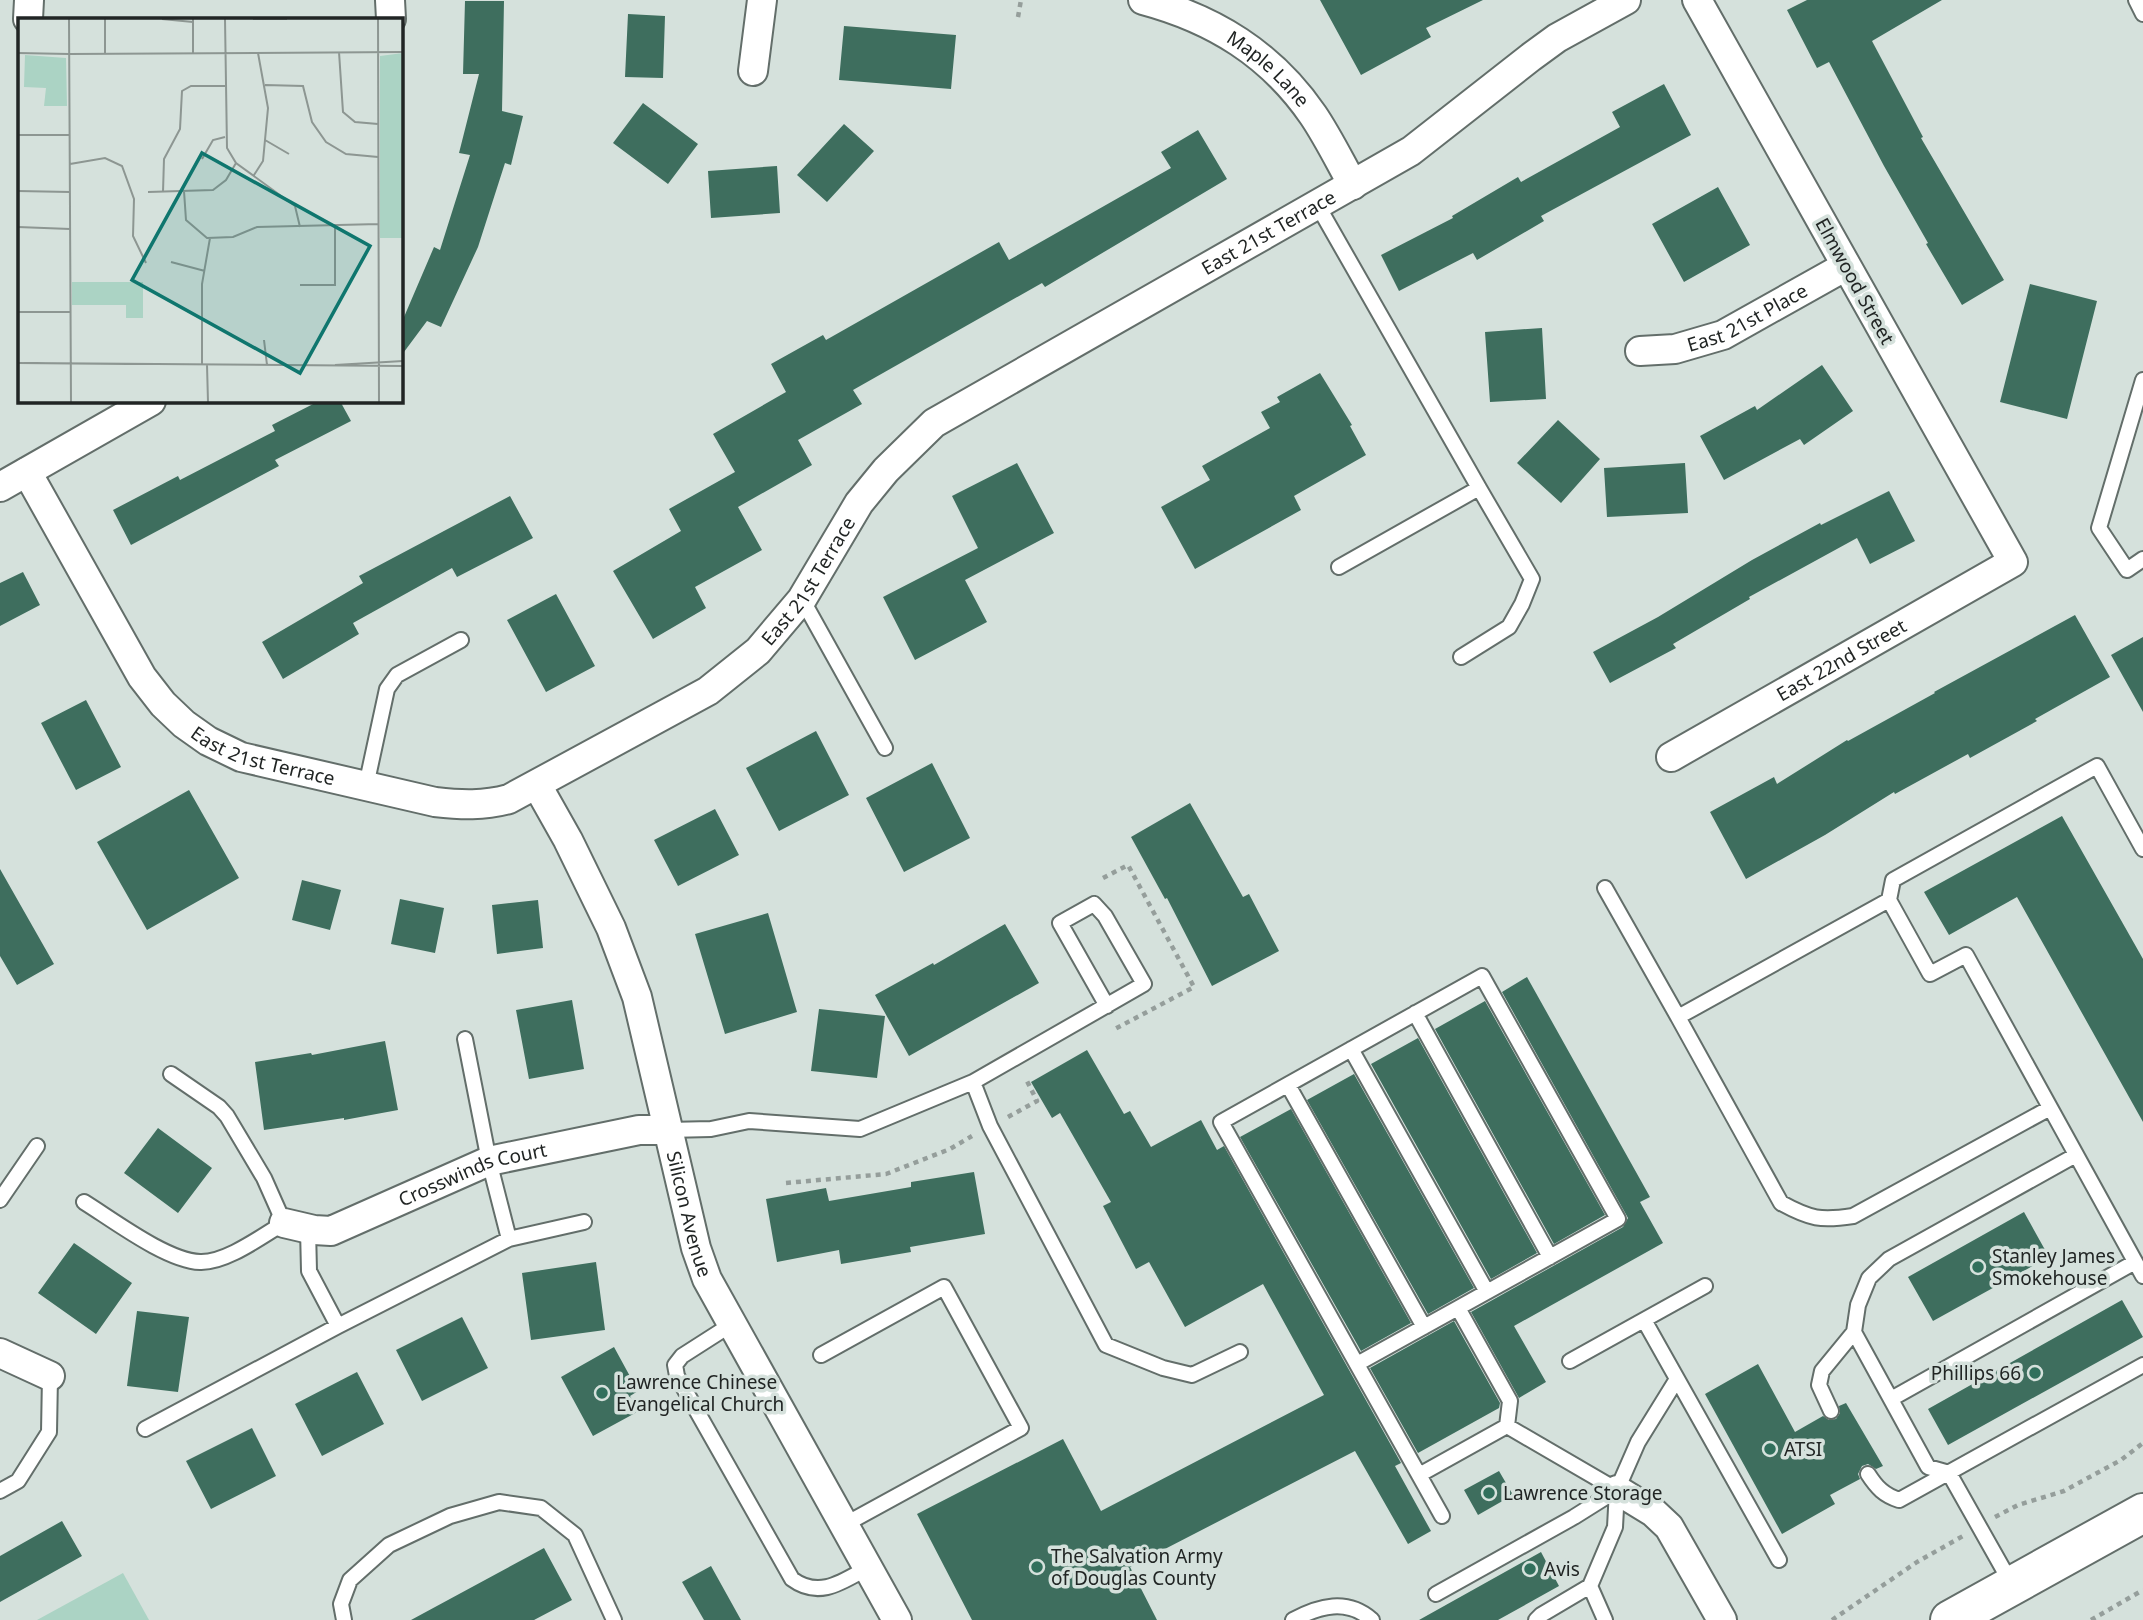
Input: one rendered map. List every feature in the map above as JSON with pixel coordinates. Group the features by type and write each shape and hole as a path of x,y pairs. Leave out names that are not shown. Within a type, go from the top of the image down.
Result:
{"main road":[{"path":"1950,1620 2143,1513"}],"street":[{"path":"28,18 29,0"},
{"path":"390,0 391,18"},
{"path":"753,71 762,0"},
{"name":"Maple Lane","path":"1143,0 1190,14 1226,32 1261,57 1290,86 1313,115 1353,185"},
{"name":"East 21st Terrace","path":"27,472 142,677 163,704 184,724 208,741 241,757 435,802 462,806 500,802 537,785 708,691 758,651 802,599 859,503 894,461 933,423 1411,151 1557,38 1626,0"},
{"name":"Elmwood Street","path":"1697,0 2013,562"},
{"name":"East 21st Place","path":"1640,351 1675,349 1723,335 1846,266"},
{"path":"0,487 149,402"},
{"name":"East 22nd Street","path":"1671,757 2013,562"},
{"name":"Silicon Avenue","path":"537,785 568,840 615,940 636,997 652,1055 667,1130 707,1279 897,1620"},
{"name":"Crosswinds Court","path":"296,1226 331,1231 489,1161 639,1130 667,1130"},
{"path":"0,1353 50,1376"},
{"path":"1617,1490 1654,1512 1669,1527 1722,1620"}],"lane":[{"path":"2136,0 2143,14"},
{"path":"1318,206 1532,579 1509,627 1461,657"},
{"path":"2143,380 2099,528 2127,570 2143,559"},
{"path":"1339,567 1479,488"},
{"path":"802,599 885,748"},
{"path":"366,786 387,689 397,675 461,640"},
{"path":"2143,849 2097,766 1893,880 1889,900 1930,974 1966,955 2143,1276"},
{"path":"1605,888 1781,1203 1802,1215 1827,1220 1853,1216 2050,1108"},
{"path":"1678,1017 1889,900"},
{"path":"667,1130 711,1129 749,1121 860,1129 973,1082 1107,1006 1144,984 1105,916 1094,904 1060,923 1107,1006"},
{"path":"1357,1364 1618,1219 1482,976 1221,1122 1419,1475 1443,1516"},
{"path":"1415,1013 1550,1257"},
{"path":"465,1039 489,1161 509,1239"},
{"path":"1351,1049 1486,1292"},
{"path":"171,1074 219,1107 227,1116 296,1226 309,1271 338,1326"},
{"path":"973,1082 990,1126 1105,1345 1163,1368 1192,1375 1240,1352"},
{"path":"1288,1085 1424,1327"},
{"path":"0,1200 37,1146"},
{"path":"1831,1411 1819,1385 1822,1371 1854,1332 1858,1305 1869,1278 1889,1259 2076,1155"},
{"path":"84,1202 164,1252 200,1262 218,1259 296,1226"},
{"path":"145,1429 509,1239 584,1222"},
{"path":"1891,1399 2135,1262"},
{"path":"1570,1361 1705,1286"},
{"path":"821,1355 944,1287 1021,1429 844,1525"},
{"path":"1458,1308 1510,1401 1507,1426"},
{"path":"1644,1320 1779,1560"},
{"path":"732,1324 682,1356 676,1365 677,1376 792,1579 802,1587 819,1589 839,1584 867,1568"},
{"path":"1854,1332 1928,1467 1949,1473 2012,1586"},
{"path":"1868,1474 1886,1496 1899,1500 2143,1365"},
{"path":"0,1491 18,1481 49,1432 50,1376"},
{"path":"1536,1620 1590,1586 1615,1527 1617,1490 1639,1442 1677,1379"},
{"path":"1419,1475 1507,1426"},
{"path":"1507,1426 1617,1490"},
{"path":"1436,1594 1617,1490"},
{"path":"344,1620 341,1604 350,1580 389,1545 450,1516 499,1502 541,1508 575,1535 614,1620"},
{"path":"1590,1586 1605,1620"},
{"path":"1293,1620 1312,1609 1344,1605 1372,1620"}],"path":[{"path":"1018,17 1021,0"},
{"path":"2091,1620 2143,1590"}],"green space":[{"path":"123,1573 149,1620 37,1620"}],"building":[{"path":"1320,0 1483,0 1426,28 1431,37 1361,75"},
{"path":"1807,0 1942,0 1872,41 1923,137 1921,138 2004,280 1962,305 1926,244 1928,243 1829,62 1817,68 1787,10"},
{"path":"465,1 504,1 502,111 523,116 511,165 505,163 478,247 441,327 427,321 402,355 402,322 434,247 440,250 470,155 459,153 479,74 463,74"},
{"path":"628,14 665,16 663,78 625,77"},
{"path":"844,26 956,35 951,89 839,80"},
{"path":"1664,84 1691,135 1541,216 1544,221 1477,260 1473,253 1399,291 1381,255 1453,218 1452,216 1518,177 1521,182 1620,127 1612,112"},
{"path":"643,103 698,144 668,184 613,143"},
{"path":"844,124 874,151 827,202 797,175"},
{"path":"1198,130 1227,179 1045,287 1042,283 853,390 862,404 798,440 812,465 738,507 762,550 695,587 706,608 653,639 613,571 681,531 669,509 735,472 713,434 786,392 771,364 823,335 826,340 999,242 1009,260 1171,168 1161,152"},
{"path":"777,166 780,213 711,218 708,171"},
{"path":"1718,187 1750,245 1684,282 1652,224"},
{"path":"2030,284 2097,301 2067,419 2000,402"},
{"path":"1542,328 1546,399 1490,402 1485,332"},
{"path":"1822,365 1853,411 1804,445 1800,439 1724,480 1700,436 1755,406 1757,410"},
{"path":"1320,373 1352,425 1350,426 1366,455 1294,496 1301,510 1195,569 1161,507 1210,480 1202,466 1270,428 1261,412 1280,402 1277,397"},
{"path":"317,402 341,402 351,421 275,460 279,466 131,545 113,510 178,476 180,480 275,431 272,425"},
{"path":"1558,420 1600,459 1561,503 1517,463"},
{"path":"1017,463 1054,533 965,580 987,622 915,660 883,597 978,548 952,496"},
{"path":"1685,463 1688,513 1607,517 1604,468"},
{"path":"1889,491 1915,541 1870,564 1857,538 1749,597 1750,599 1673,644 1676,648 1610,683 1593,652 1820,523 1821,525"},
{"path":"510,496 533,538 457,577 452,568 353,623 359,634 283,679 262,642 363,583 359,576"},
{"path":"23,572 40,605 0,626 0,583"},
{"path":"556,594 595,666 546,692 507,620"},
{"path":"2075,615 2110,677 1970,758 1968,754 1895,794 1894,792 1825,835 1746,879 1710,812 1774,777 1777,784 1847,740"},
{"path":"2143,637 2143,712 2111,655"},
{"path":"86,700 121,767 76,790 41,723"},
{"path":"816,731 849,795 779,831 746,768"},
{"path":"932,763 970,838 904,872 866,798"},
{"path":"189,790 239,878 147,930 97,842"},
{"path":"1190,803 1243,897 1249,894 1279,951 1212,986 1167,898 1165,899 1131,837"},
{"path":"715,809 739,855 678,886 654,840"},
{"path":"2062,816 2143,959 2143,1122 2017,897 1949,935 1924,892"},
{"path":"0,869 54,964 17,985 0,956"},
{"path":"302,880 341,890 330,930 292,920"},
{"path":"400,899 444,908 435,953 391,944"},
{"path":"538,900 543,948 497,954 492,905"},
{"path":"768,913 797,1012 725,1034 695,934"},
{"path":"1005,924 1039,983 909,1056 875,995"},
{"path":"1527,977 1650,1197 1640,1202 1663,1243 1514,1326 1546,1382 1519,1398 1471,1312 1623,1227 1628,1218 1502,992"},
{"path":"572,1000 584,1069 529,1079 516,1010"},
{"path":"1485,1001 1605,1215 1554,1244 1435,1029"},
{"path":"819,1009 885,1016 877,1078 811,1071"},
{"path":"1418,1038 1537,1253 1491,1279 1371,1064"},
{"path":"385,1041 398,1110 264,1130 255,1062 311,1053 312,1055"},
{"path":"1087,1050 1124,1114 1130,1111 1151,1147 1201,1120 1217,1150 1224,1146 1401,1463 1395,1466 1431,1531 1408,1544 1355,1451 1130,1567 1157,1620 972,1620 917,1514 1063,1439 1101,1511 1324,1395 1263,1284 1185,1327 1149,1262 1136,1269 1103,1206 1111,1202 1060,1113 1052,1118 1031,1082"},
{"path":"1354,1074 1474,1288 1428,1314 1307,1100"},
{"path":"1291,1109 1411,1323 1361,1351 1240,1137"},
{"path":"158,1128 212,1168 178,1213 124,1173"},
{"path":"974,1172 985,1234 910,1247 911,1252 841,1264 839,1250 777,1262 766,1199 826,1188 829,1201 911,1187 911,1182"},
{"name":"Stanley James Smokehouse","path":"2024,1212 2049,1257 1933,1321 1908,1277"},
{"path":"74,1243 132,1283 96,1334 38,1293"},
{"path":"596,1262 605,1330 531,1340 522,1273"},
{"name":"Phillips 66","path":"2122,1300 2143,1337 1948,1445 1928,1409"},
{"path":"137,1311 189,1317 178,1392 127,1386"},
{"path":"462,1317 488,1368 422,1401 396,1350"},
{"path":"1454,1321 1500,1403 1499,1408 1418,1453 1370,1368"},
{"name":"Lawrence Chinese Evangelical Church","path":"614,1347 638,1391 630,1396 639,1411 593,1436 561,1377"},
{"name":"ATSI","path":"1758,1364 1795,1432 1823,1416 1829,1420 1836,1419 1840,1413 1839,1406 1846,1403 1883,1466 1876,1469 1868,1464 1862,1466 1858,1474 1860,1479 1830,1495 1835,1504 1782,1534 1705,1394"},
{"path":"357,1372 384,1424 322,1456 295,1404"},
{"path":"252,1428 276,1476 211,1509 186,1461"},
{"name":"Lawrence Storage","path":"1499,1471 1513,1495 1478,1515 1464,1490"},
{"path":"62,1521 82,1556 0,1602 0,1556"},
{"path":"544,1548 572,1600 534,1620 411,1620"},
{"name":"Avis","path":"1541,1552 1559,1586 1498,1620 1419,1620"},
{"path":"711,1566 741,1620 704,1620 682,1582"}],"place":[{"name":"Stanley James Smokehouse","path":"1978,1267"},
{"name":"Phillips 66","path":"2035,1373"},
{"name":"Lawrence Chinese Evangelical Church","path":"602,1393"},
{"name":"ATSI","path":"1770,1449"},
{"name":"Lawrence Storage","path":"1489,1493"},
{"name":"The Salvation Army of Douglas County","path":"1037,1567"},
{"name":"Avis","path":"1530,1569"}]}
